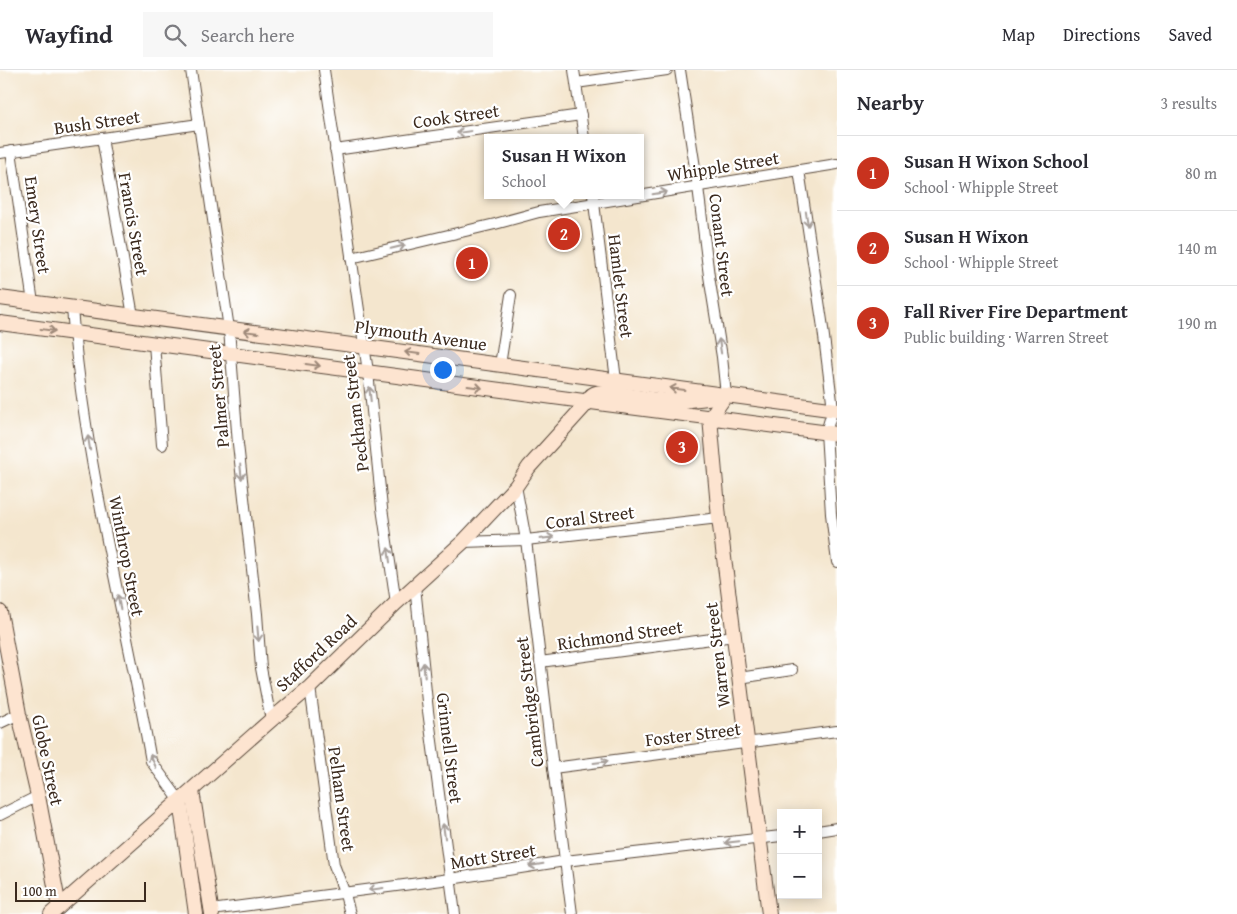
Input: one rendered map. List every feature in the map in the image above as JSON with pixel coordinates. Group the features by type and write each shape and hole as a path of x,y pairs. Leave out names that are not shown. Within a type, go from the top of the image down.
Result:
{"main road":[{"name":"Plymouth Avenue","path":"0,298 836,409"},
{"path":"0,323 832,433"},
{"path":"588,402 593,394 601,392 669,401 693,400 726,395"},
{"path":"710,418 726,395"},
{"name":"Stafford Road","path":"58,912 180,800 310,687 396,603 463,542 516,486 529,467 588,402"},
{"name":"Warren Street","path":"710,418 719,518 768,914"},
{"name":"Globe Street","path":"0,612 19,714 38,796 58,912"},
{"path":"192,791 211,912"},
{"path":"180,800 196,914"}],"street":[{"name":"Palmer Street","path":"191,70 229,329 238,444 257,614 261,668 271,720"},
{"name":"Peckham Street","path":"324,70 368,372 382,508 396,603"},
{"path":"574,70 583,134"},
{"path":"576,83 667,70"},
{"name":"Conant Street","path":"680,70 726,395"},
{"name":"Cook Street","path":"335,150 581,115"},
{"name":"Bush Street","path":"0,153 199,124"},
{"name":"Francis Street","path":"102,138 133,316"},
{"name":"Emery Street","path":"11,151 33,303"},
{"name":"Whipple Street","path":"644,193 698,187 837,164"},
{"path":"799,170 836,409 832,433 831,514 837,562"},
{"name":"Whipple Street","path":"350,258 593,199"},
{"name":"Hamlet Street","path":"593,199 616,380"},
{"path":"500,365 511,295"},
{"name":"Winthrop Street","path":"72,308 80,385 96,482 151,761 180,800"},
{"path":"154,344 162,445"},
{"name":"Cambridge Street","path":"516,486 526,540 572,914"},
{"name":"Coral Street","path":"463,542 526,540 719,518"},
{"name":"Grinnell Street","path":"415,586 428,712 454,914"},
{"name":"Richmond Street","path":"540,662 734,636"},
{"path":"739,678 792,670"},
{"name":"Pelham Street","path":"310,687 334,866 345,894 350,914"},
{"path":"0,723 19,714"},
{"name":"Foster Street","path":"553,768 837,731"},
{"path":"0,814 38,796"},
{"path":"822,830 837,828"},
{"name":"Mott Street","path":"211,912 565,861 777,837"}],"place":[{"name":"Susan H Wixon","path":"564,234"},
{"name":"Susan H Wixon School","path":"472,263"},
{"name":"Fall River Fire Department","path":"682,447"}]}
